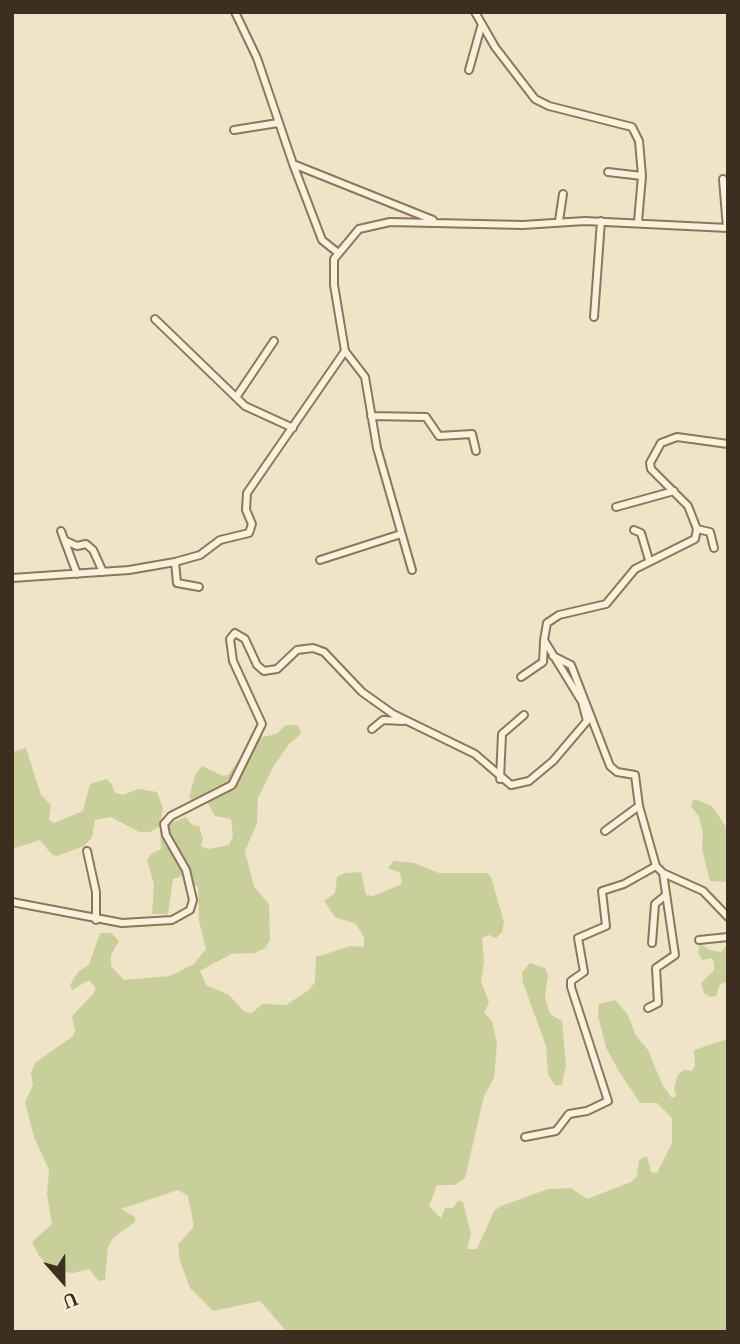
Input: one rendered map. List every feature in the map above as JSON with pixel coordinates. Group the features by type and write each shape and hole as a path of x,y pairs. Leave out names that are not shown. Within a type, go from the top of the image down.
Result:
{"street":[{"path":"235,12 257,58 292,163 322,240 337,252"},
{"path":"475,12 481,27 535,99 549,106 632,127 639,141 642,176 638,222"},
{"path":"469,70 481,27"},
{"path":"234,131 278,122"},
{"path":"292,163 360,193 438,221"},
{"path":"608,172 642,176"},
{"path":"412,570 371,416 365,377 345,351 334,285 337,252 359,229 374,224 438,221 523,225 559,221 601,221 727,228 723,179"},
{"path":"559,221 563,194"},
{"path":"594,317 601,221"},
{"path":"155,319 245,406 293,428"},
{"path":"237,396 274,341"},
{"path":"12,579 103,572 175,562 200,555 220,540 249,533 252,524 246,510 247,494 345,351"},
{"path":"371,416 426,417 441,437 472,434 476,451"},
{"path":"521,677 543,662 544,629 553,618 606,604 635,569 649,560 689,545 695,539 697,529 688,506 651,469 650,463 661,443 677,437 728,444"},
{"path":"616,507 674,491"},
{"path":"697,529 710,532 713,548"},
{"path":"634,530 641,533 649,560"},
{"path":"61,531 77,574"},
{"path":"320,560 401,534"},
{"path":"66,541 76,546 86,544 93,550 103,572"},
{"path":"175,562 177,583 199,587"},
{"path":"12,902 122,923 166,921 185,914 193,905 187,870 166,835 164,824 171,816 232,785 262,724 233,661 230,639 235,633 245,639 257,665 264,671 273,671 297,650 313,648 324,652 362,692 408,722 475,754 500,779 517,785 530,781 554,761 587,721 582,702 544,640"},
{"path":"554,656 571,665 610,766 620,773 634,774 639,806 656,866 663,873 703,891 728,916"},
{"path":"500,779 502,734 524,715"},
{"path":"372,729 383,720 408,722"},
{"path":"605,831 639,806"},
{"path":"87,851 96,892 96,920"},
{"path":"525,1137 556,1131 569,1114 588,1111 608,1101 570,987 571,981 584,972 579,938 606,926 602,891 624,884 656,866"},
{"path":"648,1008 658,1003 656,968 676,955 663,873"},
{"path":"652,943 655,904 666,895"},
{"path":"699,940 728,937"}],"green space":[{"path":"286,725 298,725 301,734 289,744 273,767 258,798 257,823 245,851 254,887 269,904 270,940 265,948 255,953 231,954 200,971 206,985 229,995 245,1012 252,1013 262,1004 286,1005 309,990 315,982 316,957 351,946 364,947 364,938 356,924 335,917 324,901 335,893 337,877 345,873 361,872 366,895 373,896 402,884 400,873 388,868 394,861 414,863 439,873 487,873 491,877 504,922 502,932 496,938 489,935 482,938 484,961 481,982 489,1002 484,1013 492,1021 497,1044 494,1078 484,1096 465,1178 455,1185 437,1185 429,1206 441,1218 445,1208 453,1208 458,1201 463,1202 471,1234 467,1249 477,1249 494,1211 501,1206 548,1189 571,1188 587,1199 631,1182 637,1176 639,1160 647,1156 651,1172 657,1173 672,1143 672,1118 657,1103 640,1103 620,1073 606,1048 598,1016 599,1004 615,1000 628,1015 635,1034 648,1050 663,1086 672,1098 676,1096 674,1088 678,1075 684,1070 692,1071 695,1065 694,1050 728,1039 728,1332 287,1332 260,1301 213,1311 190,1288 180,1261 178,1244 193,1228 193,1222 188,1196 178,1190 121,1209 135,1217 135,1222 113,1238 108,1247 105,1280 99,1281 89,1269 73,1273 55,1271 39,1256 32,1242 52,1224 47,1194 49,1170 34,1137 25,1102 33,1085 31,1073 35,1063 73,1036 75,1031 72,1016 95,992 95,987 89,980 72,990 70,985 79,971 89,965 100,933 111,933 119,941 111,955 111,966 124,980 170,976 194,964 206,949 199,921 198,887 182,876 173,879 168,914 152,914 154,884 147,861 151,854 161,849 160,827 186,817 192,825 199,826 203,839 201,846 208,849 229,845 233,836 231,819 215,816 205,798 196,801 189,798 195,775 202,766 223,776 228,775 243,754 262,737 276,734"},
{"path":"26,748 41,795 51,805 49,820 54,823 83,811 90,784 106,779 112,784 114,792 123,795 138,789 157,792 163,808 160,826 150,832 139,832 111,817 95,820 92,837 84,846 57,856 52,855 40,840 12,849 12,752"},
{"path":"694,799 712,806 728,830 728,882 710,881 702,848 703,833 699,817 691,806"},
{"path":"700,943 709,950 721,952 728,944 728,982 720,984 716,996 710,997 704,993 701,983 714,970 714,963 712,958 702,960 698,952"},
{"path":"530,963 545,968 548,975 545,997 550,1014 562,1021 566,1064 562,1085 555,1085 548,1075 546,1046 523,983 522,972"}]}
